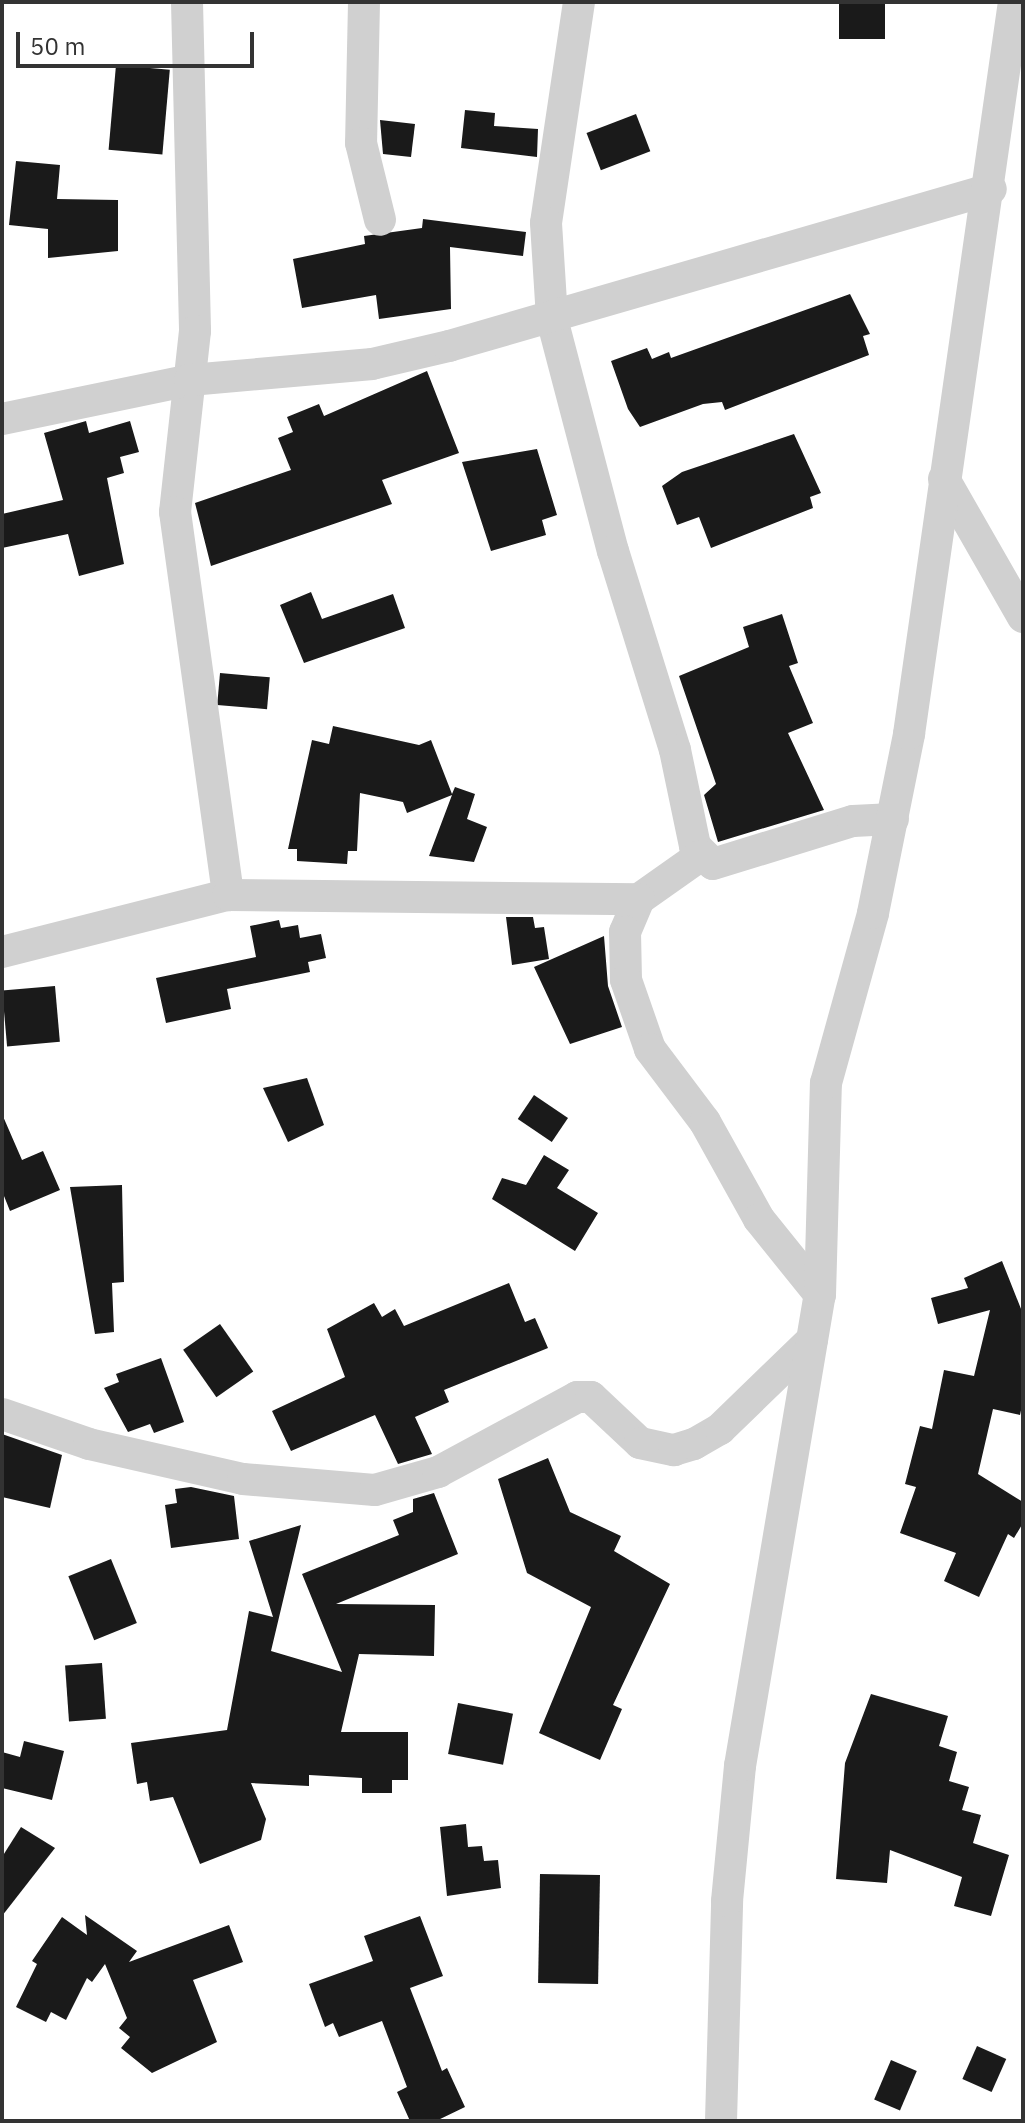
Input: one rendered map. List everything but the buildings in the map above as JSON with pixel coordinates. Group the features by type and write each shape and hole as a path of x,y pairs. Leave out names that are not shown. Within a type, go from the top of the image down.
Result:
{"street":[{"path":"187,2 196,264 190,380 175,512 228,895"},
{"path":"364,2 361,143 380,220"},
{"path":"579,2 546,223 552,319 700,856"},
{"path":"721,2121 727,1901 740,1766 820,1295 826,1083 893,819 991,189 1014,2"},
{"path":"2,419 190,380 372,364 552,319 991,189"},
{"path":"944,479 1023,617"},
{"path":"2,952 228,895 639,899 700,856 726,862 853,821 893,819"},
{"path":"639,899 624,957 650,1049 705,1122 759,1219 820,1295"},
{"path":"2,1414 89,1444 243,1479 375,1490 438,1472 577,1397 591,1397 640,1443 674,1450 694,1444 720,1429 812,1340"}]}
